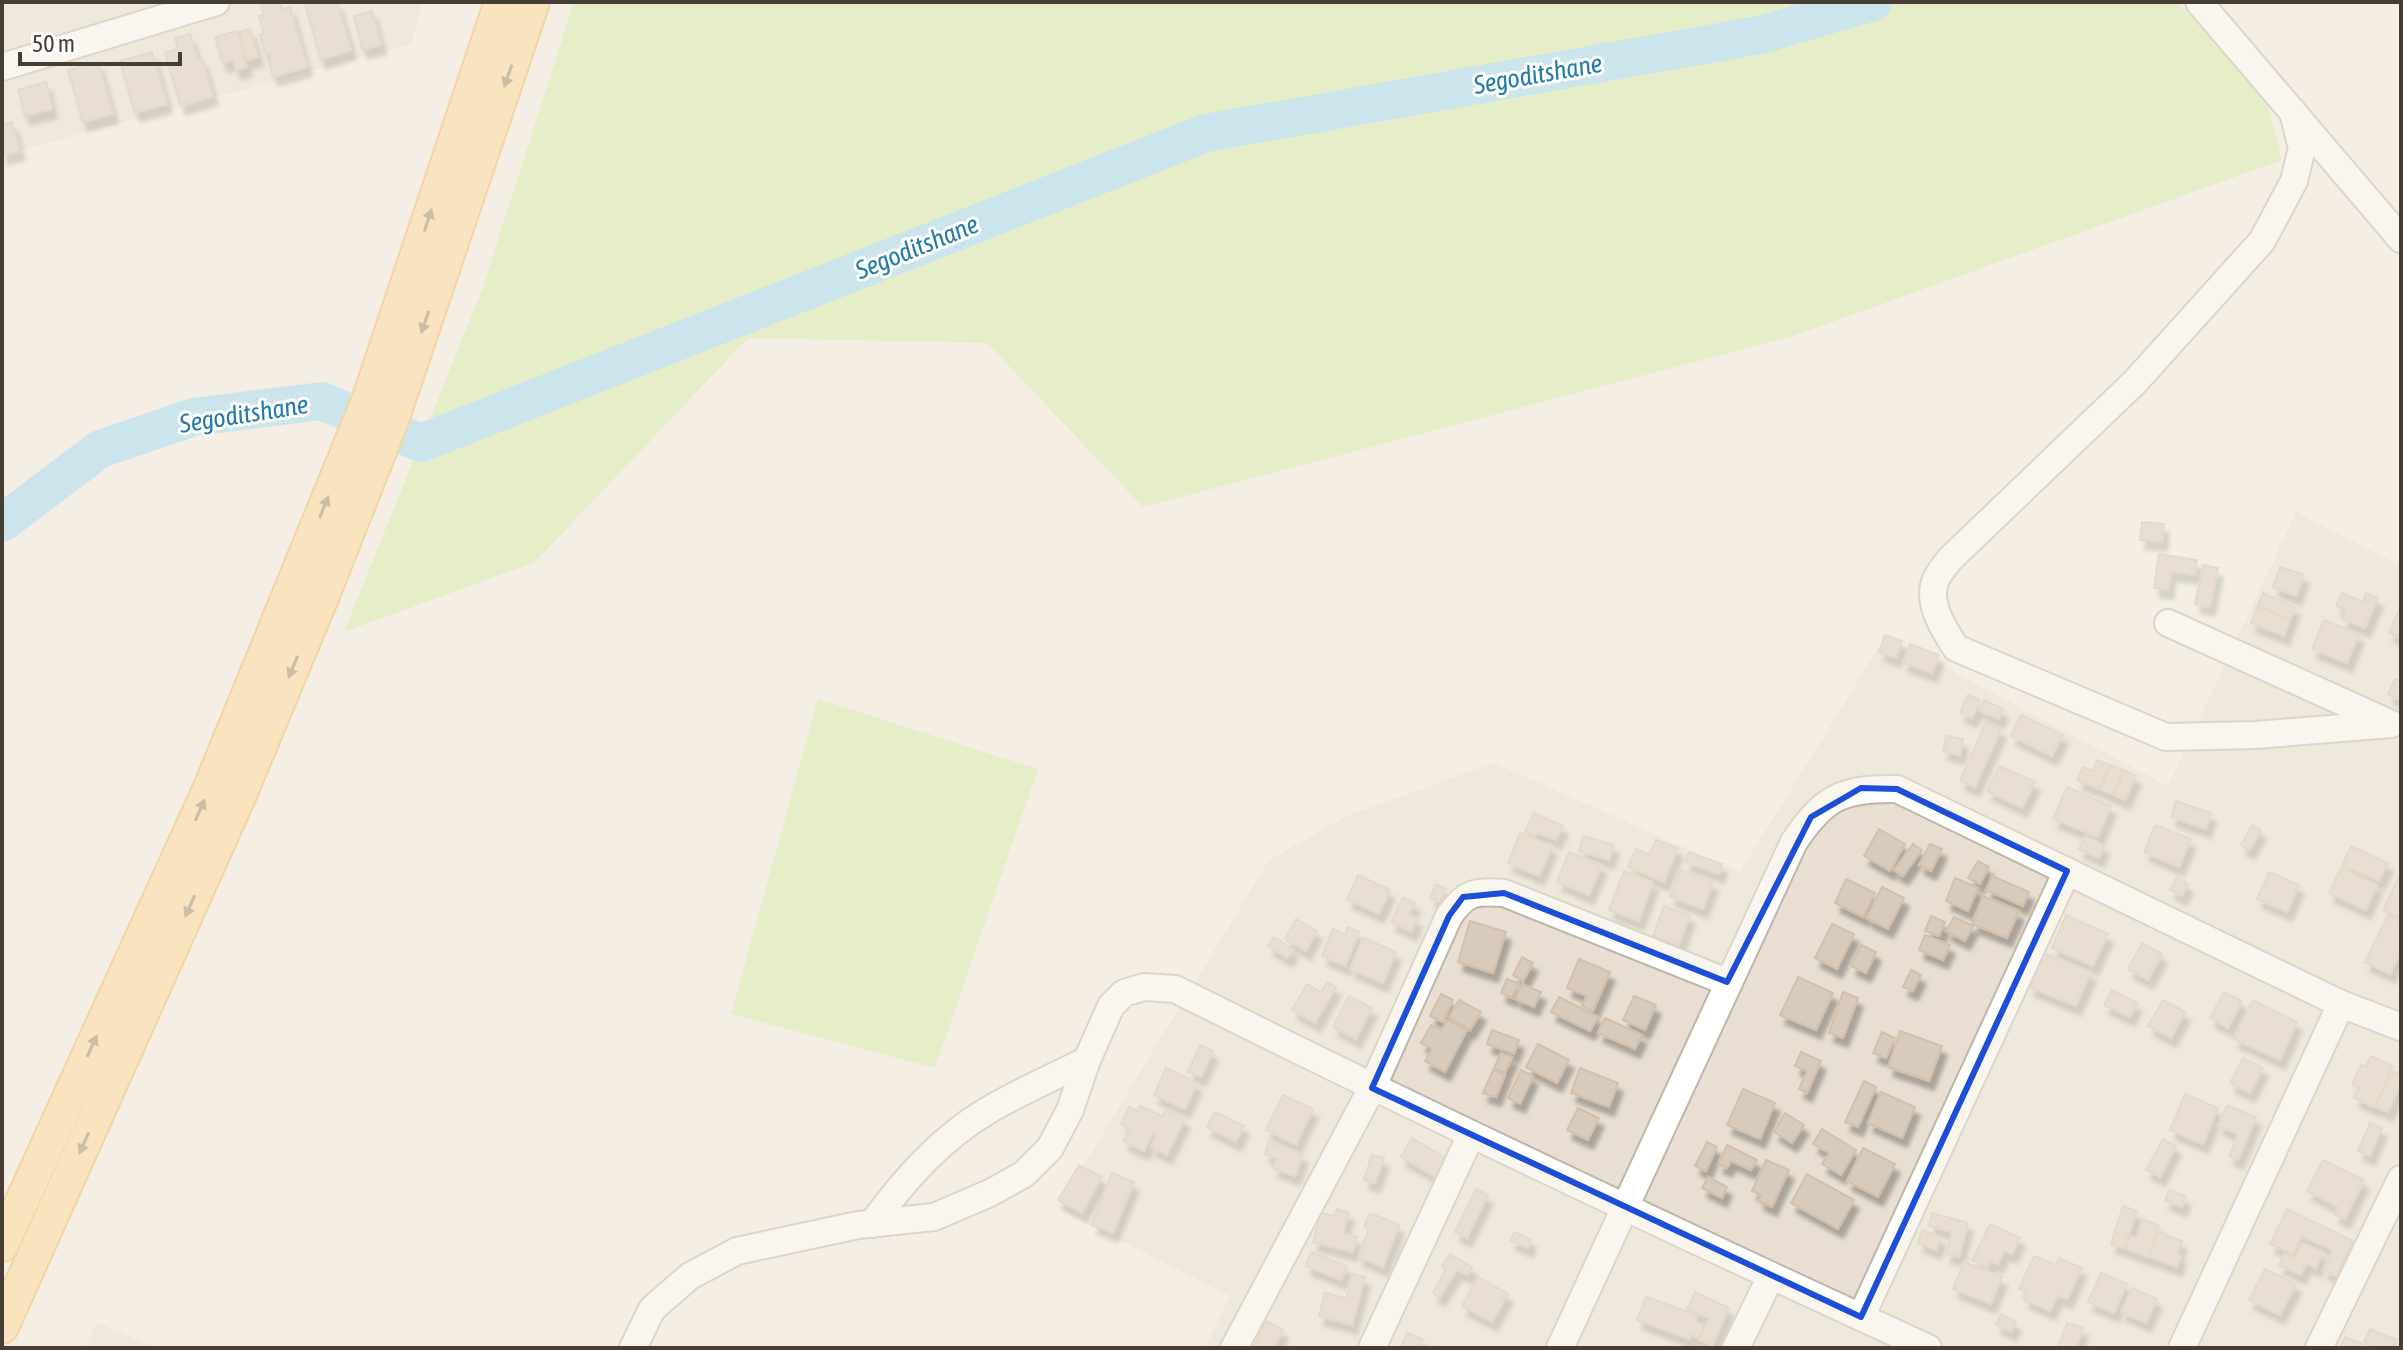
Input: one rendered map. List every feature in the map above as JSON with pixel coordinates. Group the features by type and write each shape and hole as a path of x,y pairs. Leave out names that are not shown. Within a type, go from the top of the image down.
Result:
{"main road":[{"path":"2,1245 209,790 368,401 501,2"},
{"path":"2,1327 239,797 323,595 391,423 533,2"}],"street":[{"path":"2,67 216,2"},
{"path":"2199,2 2401,239"},
{"path":"2293,112 2302,148 2294,181 2262,241 2135,382 1949,560 1935,581 1934,602 1944,629 1956,648 2166,737 2396,726"},
{"path":"2168,623 2396,726"},
{"path":"1560,1348 1794,842 1811,817 1836,798 1861,788 1897,789 2341,1004 2401,1027"},
{"path":"1861,1317 2067,871"},
{"path":"1234,1348 1372,1088 1449,916 1463,897 1482,891 1504,893 1727,982"},
{"path":"633,1348 652,1309 690,1276 737,1251 872,1224 934,1217 990,1193 1024,1174 1050,1148 1070,1110 1087,1060 1111,1006 1124,993 1144,987 1175,989 1372,1088 1625,1209 1928,1348"},
{"path":"2182,1348 2341,1004"},
{"path":"872,1224 899,1187 937,1148 986,1112 1087,1060"},
{"path":"1372,1348 1471,1135"},
{"path":"2319,1348 2401,1179"},
{"path":"1736,1348 1771,1276"}],"highlighted area":[{"path":"1861,788 1897,789 2067,871 1861,1317 1372,1088 1449,916 1463,897 1504,893 1727,982 1811,817"}],"shaded area":[{"path":"2,2 423,2 411,44 2,155"},
{"path":"2296,512 2401,566 2401,1348 1205,1348 1230,1296 1057,1209 1269,860 1347,816 1494,763 1740,872 1886,636 2168,786"},
{"path":"97,1322 156,1348 85,1348"}],"green space":[{"path":"574,2 2178,2 2267,103 2282,160 1793,336 1143,507 987,343 748,338 535,562 344,632 482,290"},
{"path":"818,699 1038,769 935,1068 731,1014"}],"building":[{"path":"280,2 282,9 290,7 307,67 273,77 270,52 265,53 260,35 264,34 259,16 264,15 261,5"},
{"path":"337,2 351,50 321,60 305,4"},
{"path":"372,11 381,45 363,50 354,16"},
{"path":"250,29 258,57 247,60 239,32"},
{"path":"237,31 247,67 236,71 233,60 223,63 215,37"},
{"path":"190,34 198,61 202,59 213,96 181,106 165,53 178,49 175,38"},
{"path":"152,52 167,104 135,113 120,61"},
{"path":"98,62 113,114 83,122 68,70"},
{"path":"46,82 52,109 25,116 18,90"},
{"path":"12,122 20,151 2,156 2,125"},
{"path":"2142,522 2164,524 2162,542 2140,540"},
{"path":"2159,554 2197,560 2195,575 2171,572 2168,590 2154,588"},
{"path":"2203,565 2218,568 2210,607 2195,604"},
{"path":"2280,567 2304,575 2296,596 2273,587"},
{"path":"2263,593 2295,607 2290,619 2258,605"},
{"path":"2342,593 2363,602 2366,593 2378,598 2365,628 2342,619 2346,610 2336,606"},
{"path":"2257,607 2290,620 2284,636 2251,623"},
{"path":"2401,608 2401,638 2389,633"},
{"path":"2324,620 2359,634 2347,663 2312,649"},
{"path":"1885,635 1902,641 1896,658 1879,652"},
{"path":"1910,644 1939,655 1932,673 1903,663"},
{"path":"2395,679 2401,681 2401,700 2388,694"},
{"path":"1968,695 1980,700 1972,718 1960,713"},
{"path":"1984,700 2003,709 1999,719 1979,710"},
{"path":"2021,715 2063,735 2052,756 2011,736"},
{"path":"1986,722 2001,729 1975,787 1960,781"},
{"path":"1946,736 1963,739 1960,755 1943,751"},
{"path":"2097,760 2109,765 2099,789 2077,780 2083,767 2093,771"},
{"path":"2111,765 2124,771 2113,795 2100,789"},
{"path":"2000,766 2035,782 2022,808 1987,791"},
{"path":"2125,771 2136,776 2125,800 2114,795"},
{"path":"2067,787 2111,806 2098,837 2053,819"},
{"path":"2176,801 2211,813 2206,829 2171,817"},
{"path":"1534,813 1563,826 1556,840 1537,832 1535,837 1525,832"},
{"path":"2155,825 2191,839 2179,867 2144,852"},
{"path":"2252,825 2261,830 2250,850 2241,845"},
{"path":"1879,829 1905,844 1890,871 1864,856"},
{"path":"1520,833 1552,846 1539,876 1508,863"},
{"path":"1583,836 1614,845 1609,860 1579,851"},
{"path":"2085,836 2104,845 2099,858 2079,849"},
{"path":"1656,840 1678,848 1664,882 1628,867 1636,849 1649,855"},
{"path":"1913,844 1922,850 1903,876 1894,870"},
{"path":"1930,844 1942,849 1931,871 1919,865"},
{"path":"2351,846 2388,863 2379,881 2342,865"},
{"path":"1569,852 1602,865 1589,895 1557,882"},
{"path":"1689,852 1722,864 1719,874 1685,862"},
{"path":"1978,861 1989,867 1980,884 1968,878"},
{"path":"2341,868 2377,885 2366,910 2329,893"},
{"path":"1680,870 1713,882 1703,909 1670,897"},
{"path":"1624,871 1653,882 1639,921 1609,910"},
{"path":"2269,872 2299,885 2287,912 2257,899"},
{"path":"2401,872 2401,918 2383,910"},
{"path":"1358,875 1390,890 1379,914 1347,899"},
{"path":"1992,876 2029,892 2023,906 1986,890"},
{"path":"2177,877 2188,884 2182,896 2170,890"},
{"path":"1955,878 1978,888 1968,911 1946,901"},
{"path":"1846,879 1875,893 1863,917 1835,903"},
{"path":"1436,884 1446,889 1440,902 1430,898"},
{"path":"1882,887 1904,898 1888,929 1866,918"},
{"path":"1983,896 2019,911 2007,938 1972,924"},
{"path":"1403,897 1415,903 1409,915 1417,919 1411,932 1391,922"},
{"path":"1664,906 1690,915 1679,945 1653,936"},
{"path":"2066,915 2108,934 2093,966 2052,948"},
{"path":"2388,915 2401,921 2401,951 2390,974 2365,962"},
{"path":"1931,916 1945,922 1939,936 1925,931"},
{"path":"1954,917 1973,926 1965,941 1946,931"},
{"path":"1296,919 1317,931 1306,951 1285,939"},
{"path":"1470,921 1506,932 1493,973 1458,962"},
{"path":"1832,924 1854,934 1837,969 1815,958"},
{"path":"1348,927 1359,932 1345,966 1322,956 1333,929 1345,935"},
{"path":"1925,935 1950,945 1943,960 1919,950"},
{"path":"1274,937 1293,949 1287,958 1268,946"},
{"path":"1363,938 1396,952 1383,983 1350,969"},
{"path":"2142,943 2162,954 2148,980 2128,969"},
{"path":"1861,945 1876,952 1866,973 1851,966"},
{"path":"2043,953 2091,972 2076,1006 2029,987"},
{"path":"1522,957 1533,963 1523,981 1513,975"},
{"path":"1579,959 1610,972 1593,1011 1582,1006 1587,996 1567,988"},
{"path":"1911,970 1921,975 1913,991 1903,987"},
{"path":"1798,977 1833,993 1816,1030 1780,1015"},
{"path":"1507,979 1518,983 1512,998 1501,993"},
{"path":"1327,982 1336,987 1315,1023 1292,1010 1307,984 1321,992"},
{"path":"1522,984 1541,992 1534,1007 1515,999"},
{"path":"2112,990 2137,1003 2130,1017 2104,1005"},
{"path":"1843,992 1858,998 1843,1038 1829,1033"},
{"path":"2224,992 2242,1001 2228,1028 2210,1018"},
{"path":"1441,994 1453,1000 1443,1022 1430,1016"},
{"path":"1349,996 1372,1008 1356,1039 1333,1027"},
{"path":"1634,996 1656,1005 1645,1030 1623,1020"},
{"path":"1559,997 1598,1017 1590,1031 1551,1012"},
{"path":"1459,1000 1481,1012 1470,1030 1449,1017"},
{"path":"2163,1000 2185,1012 2171,1038 2148,1026"},
{"path":"2253,1000 2297,1022 2280,1060 2234,1039"},
{"path":"1605,1018 1642,1035 1635,1049 1598,1033"},
{"path":"1447,1020 1467,1030 1445,1072 1425,1061 1432,1049 1421,1043 1431,1025 1442,1030"},
{"path":"1492,1030 1519,1040 1514,1054 1487,1044"},
{"path":"1900,1031 1942,1046 1929,1081 1888,1067"},
{"path":"1882,1032 1895,1038 1886,1058 1873,1053"},
{"path":"1538,1044 1569,1060 1557,1083 1526,1067"},
{"path":"1200,1045 1213,1051 1201,1077 1188,1072"},
{"path":"1801,1052 1821,1061 1807,1093 1799,1089 1807,1071 1795,1066"},
{"path":"1501,1053 1512,1057 1505,1073 1494,1068"},
{"path":"2371,1056 2393,1066 2374,1107 2354,1098 2359,1088 2352,1085 2361,1065 2366,1067"},
{"path":"2243,1058 2263,1068 2250,1093 2230,1083"},
{"path":"1166,1068 1197,1083 1185,1109 1154,1095"},
{"path":"1580,1068 1618,1083 1609,1107 1571,1093"},
{"path":"1493,1070 1505,1075 1496,1097 1483,1093"},
{"path":"1521,1070 1533,1076 1520,1104 1508,1098"},
{"path":"2392,1073 2401,1077 2401,1083 2388,1112 2376,1107"},
{"path":"1864,1081 1876,1087 1858,1127 1845,1122"},
{"path":"1743,1089 1775,1103 1760,1139 1727,1125"},
{"path":"1881,1092 1915,1107 1902,1138 1868,1123"},
{"path":"2185,1094 2218,1108 2203,1144 2170,1130"},
{"path":"1283,1095 1313,1109 1296,1145 1266,1130"},
{"path":"2227,1105 2256,1117 2238,1160 2229,1156 2238,1134 2218,1126"},
{"path":"1140,1106 1162,1116 1166,1109 1185,1119 1167,1155 1151,1147 1157,1134 1153,1132 1144,1151 1123,1141 1130,1129 1121,1124 1129,1107 1137,1111"},
{"path":"1578,1108 1599,1118 1588,1140 1567,1130"},
{"path":"1215,1112 1244,1126 1236,1142 1207,1127"},
{"path":"1785,1113 1804,1125 1792,1143 1774,1132"},
{"path":"2370,1123 2382,1128 2370,1156 2358,1151"},
{"path":"1822,1129 1856,1150 1841,1175 1822,1164 1829,1153 1813,1144"},
{"path":"1412,1138 1448,1159 1437,1178 1401,1157"},
{"path":"2163,1139 2176,1146 2160,1177 2146,1170"},
{"path":"1269,1142 1303,1154 1295,1176 1273,1168 1277,1158 1265,1154"},
{"path":"1707,1142 1717,1147 1706,1171 1695,1166"},
{"path":"1727,1145 1757,1160 1751,1170 1731,1161 1727,1168 1718,1164"},
{"path":"1863,1148 1895,1164 1878,1197 1847,1181"},
{"path":"1372,1155 1384,1158 1375,1183 1364,1180"},
{"path":"1766,1160 1789,1170 1772,1207 1759,1201 1761,1195 1752,1191"},
{"path":"2323,1160 2364,1180 2345,1219 2334,1214 2338,1207 2307,1191"},
{"path":"1079,1165 1102,1177 1082,1213 1058,1200"},
{"path":"1112,1173 1134,1182 1113,1233 1092,1225"},
{"path":"1807,1174 1854,1200 1838,1229 1791,1203"},
{"path":"1708,1177 1727,1187 1722,1198 1702,1188"},
{"path":"1476,1189 1488,1195 1467,1238 1455,1232"},
{"path":"2169,1190 2185,1196 2182,1207 2165,1201"},
{"path":"2123,1206 2137,1211 2124,1248 2111,1244"},
{"path":"1337,1209 1349,1212 1343,1233 1357,1237 1353,1252 1313,1242 1321,1213 1335,1216"},
{"path":"2287,1209 2353,1241 2336,1276 2323,1270 2333,1250 2302,1236 2293,1254 2270,1244"},
{"path":"1370,1213 1399,1225 1383,1267 1358,1257 1369,1229 1364,1227"},
{"path":"1932,1213 1968,1223 1959,1257 1946,1254 1952,1232 1929,1226"},
{"path":"2143,1219 2159,1226 2148,1257 2126,1249 2130,1236 2137,1238"},
{"path":"1990,1224 2020,1238 2012,1254 2004,1251 1998,1264 1991,1261 1987,1268 1972,1260"},
{"path":"1922,1230 1941,1237 1936,1250 1918,1243"},
{"path":"1514,1232 1531,1239 1528,1248 1511,1241"},
{"path":"2159,1232 2182,1241 2177,1254 2181,1256 2177,1267 2149,1257"},
{"path":"2302,1243 2323,1252 2316,1268 2306,1263 2301,1275 2279,1265 2284,1254 2295,1258"},
{"path":"1311,1252 1347,1266 1341,1280 1306,1266"},
{"path":"1450,1254 1472,1267 1467,1275 1457,1270 1440,1297 1433,1293 1445,1271 1442,1266"},
{"path":"2034,1256 2056,1265 2059,1258 2082,1268 2067,1299 2058,1295 2050,1311 2024,1299 2027,1292 2019,1289"},
{"path":"1964,1262 2002,1277 1991,1304 1953,1289"},
{"path":"2265,1269 2296,1284 2280,1315 2249,1300"},
{"path":"2101,1273 2127,1284 2114,1313 2088,1302"},
{"path":"1353,1274 1365,1277 1352,1325 1319,1316 1325,1293 1346,1298"},
{"path":"1478,1277 1508,1294 1492,1322 1462,1306"},
{"path":"2132,1288 2157,1299 2146,1323 2121,1312"},
{"path":"1695,1292 1729,1308 1712,1346 1699,1340 1709,1318 1687,1309"},
{"path":"1646,1297 1697,1315 1695,1322 1704,1326 1699,1338 1691,1335 1689,1339 1637,1320"},
{"path":"2001,1314 2016,1322 2011,1332 1996,1324"},
{"path":"1266,1321 1283,1330 1274,1348 1258,1348 1254,1346"},
{"path":"2067,1323 2083,1328 2076,1348 2058,1347"},
{"path":"2370,1329 2397,1340 2393,1348 2379,1348 2364,1342"},
{"path":"1407,1333 1423,1339 1419,1348 1401,1348"},
{"path":"2345,1337 2365,1345 2366,1348 2340,1348"}],"waterway":[{"name":"Segoditshane","path":"2,523 100,449 194,417 322,401 421,443 1206,133 1760,35 1873,2"}]}
